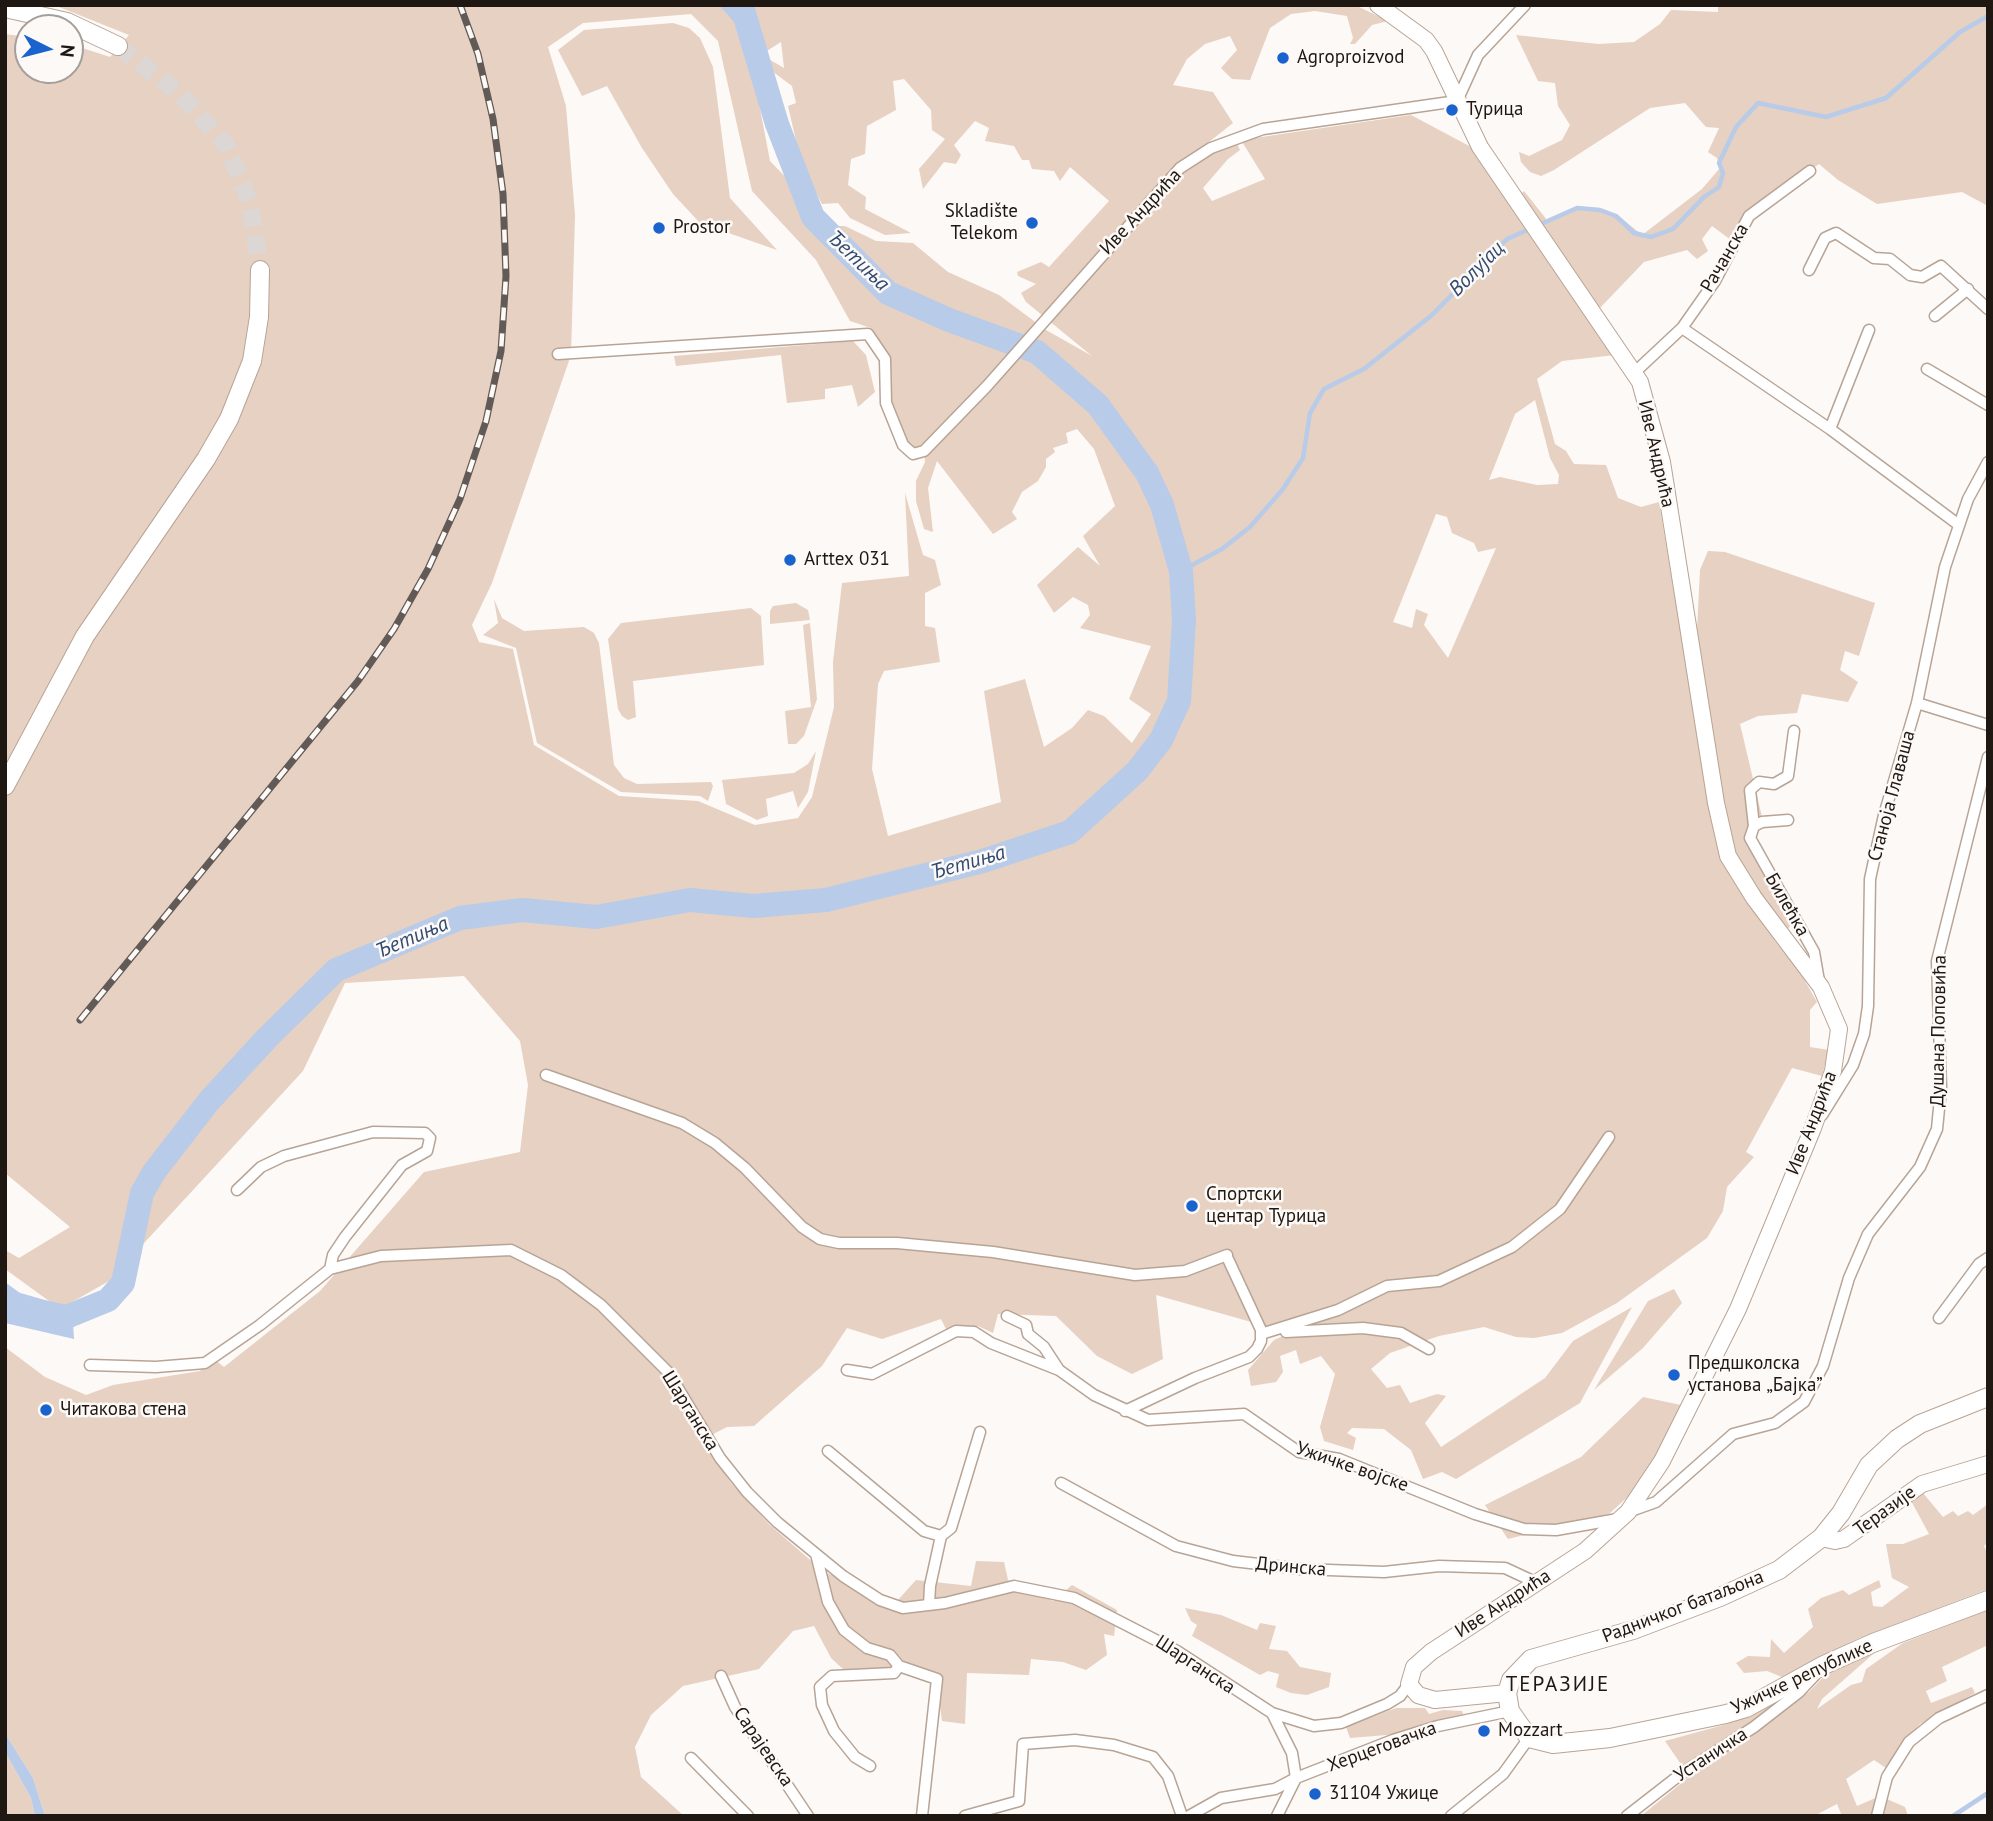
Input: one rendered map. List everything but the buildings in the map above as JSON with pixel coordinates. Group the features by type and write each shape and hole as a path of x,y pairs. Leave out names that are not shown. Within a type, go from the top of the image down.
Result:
{"main road":[{"path":"5,8 67,22 118,46"},
{"path":"5,786 85,636 206,459 229,419 252,361 259,317 260,270"},
{"name":"Радничког батаљона","path":"1509,1702 1513,1675 1531,1659 1562,1647 1613,1636 1720,1597 1779,1570 1821,1538 1841,1513 1869,1465 1890,1444 1920,1424 1988,1397"},
{"name":"Ужичке републике","path":"1529,1738 1553,1744 1575,1743 1726,1714 1757,1702 1824,1665 1988,1600"},
{"path":"1509,1702 1529,1738"}],"street":[{"path":"1378,5 1426,40 1443,68 1457,101"},
{"path":"1457,101 1478,55 1525,5"},
{"name":"Иве Андрића","path":"558,355 868,334 885,359 886,403 902,445 913,454 924,451 987,386 1180,168 1211,148 1241,135 1294,123 1457,101 1480,147 1635,372 1662,463 1716,803 1728,856 1754,898 1821,987 1839,1029 1833,1071 1738,1309 1662,1461 1623,1516 1584,1551 1421,1661 1414,1667 1409,1685"},
{"name":"Рачанска","path":"1635,372 1682,328 1715,281 1749,216 1811,171"},
{"path":"1809,270 1825,238 1836,233 1874,258 1890,259 1910,275 1922,277 1941,265 1985,301"},
{"path":"1935,316 1968,289"},
{"path":"1682,328 1830,429 1959,525"},
{"path":"1830,429 1869,330"},
{"path":"1927,369 1988,405"},
{"name":"Станоја Главаша","path":"1812,1128 1842,1085 1864,1034 1868,1006 1870,879 1884,815 1917,703 1945,567 1968,499 1988,463"},
{"path":"1917,703 1988,725"},
{"name":"Билећка","path":"1794,731 1788,776 1774,784 1759,782 1750,790 1754,826 1750,838 1814,952 1821,987"},
{"name":"Душана Поповића","path":"1623,1516 1656,1502 1733,1434 1775,1423 1804,1402 1823,1366 1849,1278 1868,1234 1920,1167 1937,1129 1941,1088 1937,961 1988,757"},
{"path":"1754,826 1762,822 1788,820"},
{"path":"546,1075 682,1124 715,1143 745,1168 802,1227 820,1239 839,1243 897,1243 993,1252 1135,1275 1185,1271 1227,1257 1261,1334 1261,1341 1249,1357 1195,1378 1125,1411"},
{"path":"237,1190 261,1167 284,1156 373,1132 425,1133 430,1138 427,1151 402,1165 345,1237 334,1255 330,1269"},
{"path":"1261,1334 1338,1310 1387,1286 1439,1281 1512,1247 1560,1209 1609,1137"},
{"name":"Шарганска","path":"90,1365 156,1367 205,1363 260,1325 330,1269 381,1256 510,1250 561,1275 601,1305 669,1373 720,1458 778,1522 816,1554 880,1600 903,1608 929,1605 1014,1586 1074,1598 1177,1651 1272,1713 1304,1723 1327,1726 1387,1704 1400,1696 1409,1685"},
{"path":"1939,1318 1979,1264 1988,1258"},
{"name":"Ужичке војске","path":"1007,1316 1026,1325 1028,1334 1044,1347 1059,1370"},
{"path":"1261,1334 1363,1328 1401,1334 1429,1349"},
{"name":"Ужичке војске","path":"847,1370 872,1374 888,1369 956,1331 974,1332 991,1343 1059,1370 1094,1395 1149,1420 1244,1414 1298,1452 1339,1459 1475,1514 1524,1529 1556,1530 1623,1516"},
{"path":"929,1605 930,1586 941,1536 951,1528 980,1432"},
{"path":"828,1451 924,1531 941,1536"},
{"name":"Теразије","path":"1821,1538 1835,1541 1844,1539 1922,1484 1988,1464"},
{"name":"Дринска","path":"1061,1483 1176,1546 1233,1561 1301,1569 1384,1572 1438,1566 1505,1568 1535,1582"},
{"path":"816,1554 828,1602 845,1630 867,1648 890,1655 900,1666 937,1679 922,1816"},
{"name":"Устаничка","path":"1627,1816 1681,1774 1754,1727 1799,1692 1824,1665"},
{"path":"870,1766 855,1757 834,1731 822,1704 820,1687 832,1676 894,1673 900,1666"},
{"name":"Сарајевска","path":"721,1676 735,1707 808,1816"},
{"path":"1409,1685 1418,1695 1435,1700 1509,1702"},
{"path":"1877,1816 1882,1790 1894,1763 1918,1733 1939,1718 1988,1695"},
{"name":"Херцеговачка","path":"1189,1816 1222,1798 1275,1789 1296,1778 1393,1740 1509,1702"},
{"path":"1272,1713 1292,1753 1296,1778 1277,1816"},
{"path":"1451,1816 1503,1774 1529,1738"},
{"path":"965,1816 1019,1801 1024,1744 1075,1740 1114,1745 1153,1757 1168,1776 1182,1816"},
{"path":"691,1758 748,1816"}],"shaded area":[{"path":"54,5 1355,5 1388,21 1372,25 1355,44 1350,44 1353,38 1347,16 1315,11 1291,14 1270,28 1250,80 1232,79 1221,68 1237,50 1230,36 1205,44 1187,59 1173,85 1213,92 1233,123 1209,142 1192,168 1213,150 1236,141 1240,150 1228,159 1203,188 1212,201 1265,179 1241,140 1411,115 1473,148 1615,355 1562,361 1537,379 1555,444 1566,451 1574,464 1606,465 1618,498 1641,507 1659,502 1674,593 1697,630 1700,570 1708,551 1725,552 1875,603 1859,656 1845,651 1840,670 1858,682 1848,702 1802,694 1797,713 1758,716 1740,724 1763,821 1747,843 1792,925 1774,940 1801,974 1817,1002 1810,1010 1810,1047 1829,1050 1822,1076 1792,1068 1746,1152 1754,1157 1727,1187 1723,1211 1707,1238 1617,1303 1562,1333 1534,1338 1516,1337 1484,1327 1439,1336 1390,1353 1371,1369 1387,1388 1400,1385 1410,1403 1437,1394 1446,1396 1425,1423 1441,1447 1545,1378 1573,1341 1632,1307 1580,1403 1456,1479 1442,1472 1423,1479 1411,1450 1384,1429 1352,1428 1347,1433 1356,1438 1353,1450 1324,1441 1320,1427 1335,1374 1321,1356 1300,1364 1296,1350 1280,1356 1283,1372 1276,1382 1251,1386 1248,1370 1274,1340 1283,1336 1283,1331 1156,1295 1163,1359 1132,1374 1097,1356 1056,1316 998,1314 993,1333 978,1326 948,1333 941,1319 882,1339 847,1328 822,1366 754,1426 727,1427 702,1440 731,1483 770,1525 824,1572 898,1600 916,1580 971,1586 976,1561 1004,1562 1008,1580 1053,1601 1072,1585 1117,1610 1114,1636 1104,1634 1107,1655 1086,1670 1063,1662 1031,1659 1029,1675 967,1673 965,1724 942,1721 936,1676 844,1670 831,1658 814,1626 793,1631 759,1669 683,1686 651,1715 635,1747 641,1777 684,1816 45,1816 33,1778 5,1733 5,1347 45,1377 86,1395 113,1385 200,1371 211,1357 224,1367 320,1291 424,1172 520,1152 528,1085 520,1041 464,976 345,983 303,1071 109,1281 60,1309 5,1269 5,1250 19,1258 70,1227 5,1173 5,34 14,35 14,84 84,84 84,49 110,57 129,35 84,17 84,14 76,14","holes":["691,14 718,41 752,191 816,260 850,321 871,328 889,402 904,444 913,451 924,449 925,462 916,481 916,501 924,529 933,532 928,488 937,461 993,534 1017,519 1012,512 1022,492 1038,481 1046,467 1046,459 1055,452 1053,448 1068,443 1066,433 1077,429 1094,449 1115,506 1083,536 1100,566 1078,547 1037,585 1054,613 1073,597 1088,605 1090,615 1080,628 1151,646 1129,699 1151,714 1132,743 1104,716 1088,710 1072,728 1044,747 1025,679 984,691 1001,802 888,836 872,769 878,684 884,671 940,662 935,628 925,626 925,593 941,585 935,560 923,555 905,493 909,576 842,583 833,662 834,707 812,797 798,818 755,825 698,801 619,796 534,745 513,649 479,642 472,625 492,583 571,355 575,215 566,106 548,47 583,23","781,42 784,68 767,58 772,71 792,86 796,103 788,106 802,166 822,204 838,203 850,218 885,235 911,233 865,209 866,197 848,185 851,159 865,154 867,126 896,110 893,81 904,79 931,110 932,130 945,139 919,169 923,189 944,162 956,164 961,155 954,145 975,121 989,128 985,141 1014,146 1022,160 1029,160 1032,169 1054,171 1060,181 1070,167 1109,201 1049,267 1041,262 1017,272 1018,276 1036,284 1021,293 1026,302 1092,356 1046,330 999,295 948,272 913,243 876,241 845,226 832,226 770,161 751,61","1535,400 1550,458 1559,475 1558,484 1537,485 1500,477 1489,480 1515,414","1436,514 1447,517 1452,533 1474,543 1478,552 1496,548 1448,658 1424,625 1428,614 1416,609 1412,628 1393,622"]},
{"path":"1718,5 1988,5 1988,206 1962,192 1877,204 1838,180 1819,164 1741,220 1731,240 1712,226 1702,239 1708,251 1697,259 1687,250 1644,262 1598,310 1519,196 1524,191 1547,220 1582,207 1603,209 1620,217 1642,235 1702,189 1720,168 1717,158 1708,152 1719,128 1706,127 1685,103 1650,108 1554,170 1541,176 1530,172 1521,162 1519,152 1529,156 1562,140 1570,125 1558,106 1555,83 1538,81 1516,35 1598,44 1634,42 1660,24 1671,10 1718,12"},
{"path":"673,23 689,28 700,38 713,67 730,198 777,250 700,223 673,194 642,148 607,86 582,96 558,50 584,30"},
{"path":"853,341 866,355 875,392 858,407 852,385 825,389 825,399 787,403 781,355 676,366 674,356"},
{"path":"494,599 502,618 524,631 584,627 594,633 599,643 614,765 624,778 637,784 711,782 713,786 708,801 700,796 621,792 537,743 516,648 483,635 498,623"},
{"path":"796,603 808,610 810,620 770,624 770,611 773,606"},
{"path":"751,608 761,616 764,665 633,681 636,717 628,720 622,716 618,709 608,639 621,623"},
{"path":"810,623 817,699 804,736 796,744 788,744 785,711 811,707 803,625"},
{"path":"816,751 808,792 798,808 793,791 766,799 768,816 757,820 726,804 722,780 794,773 808,764"},
{"path":"1674,1289 1682,1303 1643,1348 1594,1390 1648,1301"},
{"path":"1643,1397 1681,1405 1658,1457 1632,1493 1609,1514 1508,1539 1485,1505 1581,1457"},
{"path":"1923,1493 1943,1517 1953,1511 1958,1516 1968,1511 1973,1515 1988,1504 1988,1542 1984,1546 1988,1555 1988,1589 1857,1639 1782,1677 1767,1671 1744,1673 1736,1663 1748,1656 1770,1657 1771,1639 1784,1653 1813,1627 1808,1609 1821,1598 1843,1590 1849,1595 1879,1580 1881,1587 1871,1592 1873,1606 1882,1607 1909,1587 1892,1578 1886,1544 1903,1544 1929,1534 1910,1499"},
{"path":"1185,1608 1221,1615 1257,1630 1260,1623 1276,1626 1269,1649 1287,1651 1300,1667 1331,1673 1329,1687 1307,1695 1276,1687 1279,1674 1268,1671 1260,1675 1192,1636 1197,1625 1191,1621"},
{"path":"1988,1610 1988,1645 1942,1667 1947,1681 1926,1691 1931,1703 1972,1687 1975,1693 1920,1724 1896,1751 1889,1770 1874,1760 1846,1779 1857,1806 1880,1796 1905,1807 1908,1816 1842,1816 1837,1804 1814,1816 1641,1816 1711,1759 1809,1692 1829,1671 1880,1648 1822,1699 1817,1709 1851,1685 1862,1682 1866,1669 1903,1643"},
{"path":"1781,1700 1685,1770 1665,1741 1727,1724"},
{"path":"1396,1708 1425,1708 1429,1714 1443,1710 1462,1711 1464,1716 1399,1734 1350,1738 1346,1727"},
{"path":"5,1752 31,1798 35,1816 5,1816"}],"water":[{"path":"719,5 753,5 736,24"},
{"path":"5,1282 24,1296 72,1306 74,1339 5,1323"},
{"path":"5,1733 33,1778 45,1816 35,1816 31,1798 5,1752"}],"waterway":[{"name":"Ђетиња","path":"5,1301 64,1318 108,1300 123,1283 142,1193 154,1172 209,1101 267,1038 336,970 460,918 522,910 596,917 690,900 753,906 826,900 983,861 1070,832 1137,771 1161,740 1179,701 1184,620 1181,571 1162,505 1147,473 1098,405 1037,352 949,320 888,293 813,217 777,124 743,10 739,5"},
{"name":"Волујац","path":"1181,571 1222,549 1250,527 1283,489 1303,458 1310,413 1324,389 1364,369 1432,315 1507,239 1577,208 1600,210 1616,216 1634,233 1651,237 1673,229 1704,197 1719,187 1723,173 1719,163 1736,127 1758,103 1826,117 1886,98 1960,32 1988,16"},
{"path":"1953,1816 1988,1793"}],"tunnel":[{"path":"118,46 180,94 226,145 250,203 260,270"}],"railway":[{"path":"80,1020 358,681 394,629 428,569 460,499 486,421 501,351 506,276 503,194 493,119 478,54 460,5"}],"place":[{"name":"Agroproizvod","path":"1283,58"},
{"name":"Турица","path":"1452,110"},
{"name":"Skladište Telekom","path":"1032,223"},
{"name":"Prostor","path":"659,228"},
{"name":"Arttex 031","path":"790,560"},
{"name":"Спортски центар Турица","path":"1192,1206"},
{"name":"Предшколска установа „Бајка”","path":"1674,1375"},
{"name":"Читакова стена","path":"46,1410"},
{"name":"Mozzart","path":"1484,1731"},
{"name":"31104 Ужице","path":"1315,1794"}],"district":[{"name":"ТЕРАЗИЈЕ","path":"1558,1685"}]}
